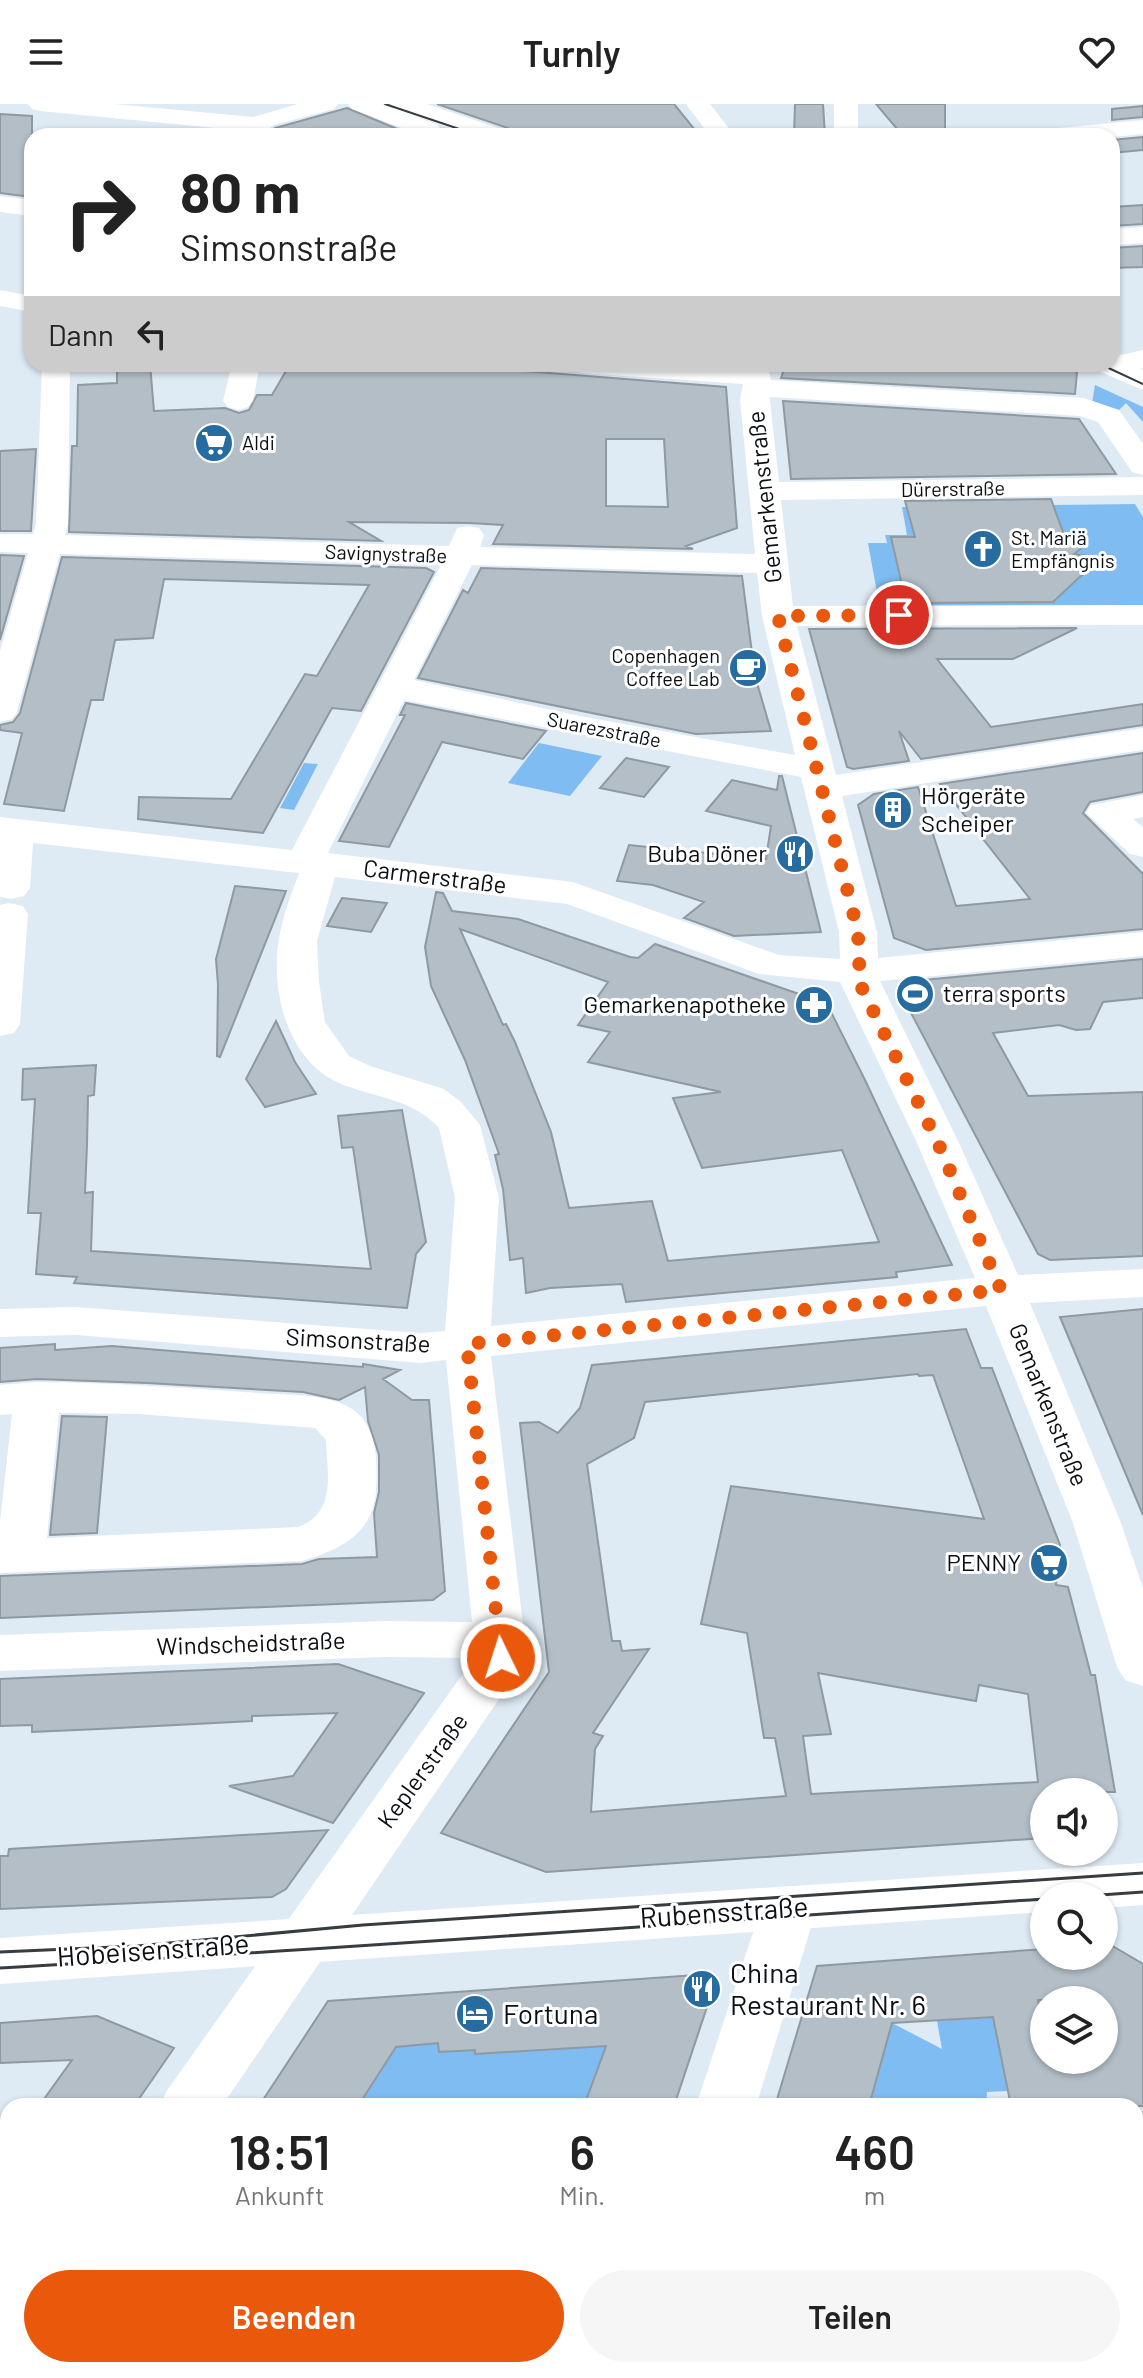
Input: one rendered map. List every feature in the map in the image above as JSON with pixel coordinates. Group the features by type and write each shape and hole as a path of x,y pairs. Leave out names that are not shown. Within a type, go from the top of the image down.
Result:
{"street":[{"path":"40,104 234,128"},
{"path":"253,128 265,120 326,104"},
{"path":"360,104 424,128"},
{"path":"403,104 474,128"},
{"path":"698,104 717,128"},
{"path":"846,104 846,128"},
{"path":"1120,129 1143,127"},
{"path":"0,204 24,207"},
{"path":"1120,236 1143,235"},
{"path":"0,298 24,302"},
{"path":"1120,363 1143,359"},
{"path":"1120,370 1143,381"},
{"path":"0,712 50,534 56,372"},
{"path":"238,401 244,372"},
{"path":"697,372 1084,407 1109,416 1143,466"},
{"name":"Gemarkenstraße","path":"755,376 763,491 778,616 858,932 858,972 864,996 938,1143 1001,1290 1097,1523 1143,1667"},
{"name":"Dürerstraße","path":"763,491 1143,486"},
{"name":"Savignystraße","path":"0,522 50,534 770,552"},
{"name":"Savignystraße","path":"0,543 50,534"},
{"name":"Keplerstraße","path":"195,2098 501,1658 467,1344 477,1198 459,1125 429,1098 355,1075 335,1065 317,1044 305,1022 299,982 298,941 314,862 392,689 464,546"},
{"path":"778,616 1143,615"},
{"name":"Suarezstraße","path":"392,689 421,691 818,779 1143,739"},
{"path":"1143,806 1104,813 1143,846"},
{"path":"0,1024 10,901 8,828"},
{"name":"Carmerstraße","path":"8,828 573,893 773,966 858,972 1143,944"},
{"name":"Simsonstraße","path":"0,1323 76,1321 420,1348 1001,1290 1143,1283"},
{"path":"19,1398 139,1399 317,1413 354,1420 350,1435 347,1517 336,1532 302,1544 11,1556 19,1398"},
{"name":"Windscheidstraße","path":"0,1653 385,1639 501,1640"},
{"name":"Rubensstraße","path":"306,1938 1143,1884"},
{"path":"729,2098 789,1908"},
{"name":"Hobeisenstraße","path":"0,1961 306,1938"}],"shaded area":[{"path":"1095,385 1143,407 1143,422 1126,403 1119,410 1092,403"},
{"path":"1135,504 1143,517 1143,607 880,609 868,543 887,543 885,535 907,535 902,507"},
{"path":"539,743 602,756 570,796 508,783"},
{"path":"304,763 318,764 294,810 280,808"},
{"path":"1030,2002 1030,2066 1004,2068 1008,2091 987,2092 987,2098 871,2098 892,2023 942,2049 937,2021 1002,2016"},
{"path":"618,2033 601,2080 594,2079 587,2098 363,2098 394,2049 386,2045 432,2034 475,2050 475,2054"}],"building":[{"path":"437,104 674,104 694,128 508,128"},
{"path":"795,104 823,104 824,128 794,128"},
{"path":"876,104 945,104 945,128 896,128"},
{"path":"1143,106 1143,117 1112,120 1112,109"},
{"path":"347,108 395,128 275,128"},
{"path":"0,114 32,116 32,128 24,128 24,196 0,193"},
{"path":"1143,137 1143,150 1120,152 1120,139"},
{"path":"1143,205 1143,224 1120,225 1120,206"},
{"path":"1143,246 1143,267 1120,268 1120,247"},
{"path":"117,372 151,372 154,411 225,408 239,413 249,410 257,395 272,395 285,372 538,372 726,387 737,528 686,546 693,549 493,544 503,525 469,523 349,522 381,541 69,532 72,446 77,446 78,385 117,383","holes":["606,439 664,439 668,507 606,506"]},
{"path":"783,372 1077,372 1075,394 781,378"},
{"path":"783,401 1079,419 1116,474 791,479"},
{"path":"36,449 31,531 0,531 0,451"},
{"path":"1051,499 1063,532 1084,546 1074,554 1100,558 1053,602 906,603 891,537 915,537 905,501"},
{"path":"0,555 24,556 0,640"},
{"path":"62,557 426,568 434,572 361,711 332,708 263,833 138,819 139,797 231,799 305,674 317,676 369,585 164,579 153,638 115,640 103,700 91,700 64,811 4,804 22,733 0,730 0,725 13,722 20,713"},
{"path":"481,568 742,576 755,676 771,731 696,734 418,678 463,590 468,593"},
{"path":"1077,628 1013,659 937,659 991,727 1143,704 1143,725 921,759 899,731 909,761 853,769 847,767 809,629"},
{"path":"406,703 546,731 523,759 442,742 389,847 339,841 405,715 400,715"},
{"path":"1143,753 1143,792 1090,802 1083,813 1143,874 1143,929 926,950 894,938 858,805 874,794 918,787 956,906 1030,899 940,784"},
{"path":"626,758 669,767 644,797 600,788"},
{"path":"779,776 782,776 821,932 734,936 684,918 704,902 653,885 617,881 629,845 766,859 771,826 706,811 732,780 777,790"},
{"path":"235,886 286,891 220,1057 217,1056 216,959"},
{"path":"436,892 443,893 452,911 518,919 630,957 638,958 655,944 822,1002 829,1008 865,1080 952,1265 896,1272 897,1277 626,1302 622,1284 550,1288 526,1293 523,1258 510,1260 503,1189 495,1155 499,1154 465,1060 431,986 425,947","holes":["460,929 608,982 578,1025 610,1032 588,1062 721,1092 673,1098 702,1168 842,1150 879,1242 668,1261 652,1201 569,1208 551,1132 515,1042 506,1024 503,1025"]},
{"path":"342,898 387,903 371,932 327,926"},
{"path":"1143,959 1143,998 1103,1002 1090,1029 1076,1030 1059,1025 993,1033 1028,1096 1143,1092 1143,1256 1050,1260 1038,1254 900,992 913,981"},
{"path":"276,1021 295,1062 316,1094 265,1107 246,1079"},
{"path":"96,1065 94,1095 88,1096 85,1193 93,1192 91,1251 371,1269 353,1147 342,1148 338,1116 402,1110 426,1242 416,1254 407,1308 74,1283 77,1277 36,1274 41,1213 28,1213 35,1099 22,1100 23,1069"},
{"path":"1143,1309 1143,1515 1060,1317"},
{"path":"966,1329 981,1368 992,1368 1060,1545 1056,1585 1068,1587 1091,1675 1095,1675 1113,1778 1038,1778 1028,1694 979,1685 976,1701 818,1673 831,1734 803,1736 811,1794 1030,1782 1030,1839 546,1872 441,1833 549,1672 520,1423 539,1422 558,1433 580,1408 592,1365","holes":["933,1375 984,1519 731,1486 701,1624 747,1633 764,1738 775,1738 786,1796 591,1812 595,1749 603,1736 593,1733 649,1649 622,1651 620,1641 612,1641 587,1464 634,1438 645,1402"]},
{"path":"55,1344 55,1350 112,1346 363,1367 363,1364 400,1370 383,1379 412,1400 429,1400 445,1591 433,1600 0,1618 0,1576 302,1564 319,1559 377,1557 374,1513 379,1492 379,1455 368,1421 365,1387 339,1400 303,1392 147,1383 37,1379 0,1382 0,1348"},
{"path":"62,1416 107,1417 97,1533 50,1535"},
{"path":"338,1664 424,1693 333,1823 229,1786 293,1776 337,1713 252,1716 252,1721 32,1732 32,1725 0,1726 0,1679"},
{"path":"328,1830 286,1889 272,1897 0,1909 0,1856 8,1856 9,1849"},
{"path":"1118,1949 1143,1964 1143,2098 1009,2098 993,2017 892,2023 871,2098 777,2098 817,1966 1030,1950 1030,1970 1118,1970"},
{"path":"696,1975 712,1992 677,2098 587,2098 606,2046 475,2054 475,2050 439,2052 438,2043 396,2047 363,2098 264,2098 328,2001"},
{"path":"97,2016 174,2048 140,2098 45,2098 72,2060 0,2063 0,2023"}],"tram line":[{"path":"385,104 456,128"},
{"path":"1117,372 1143,384"},
{"path":"0,1952 137,1946 363,1925 1143,1873"},
{"path":"1118,1894 1143,1892"},
{"path":"0,1968 1030,1900"}],"place":[{"name":"Aldi","path":"214,443"},
{"name":"St. Mariä Empfängnis","path":"983,549"},
{"name":"Copenhagen Coffee Lab","path":"748,668"},
{"name":"Hörgeräte Scheiper","path":"893,810"},
{"name":"Buba Döner","path":"795,854"},
{"name":"terra sports","path":"915,994"},
{"name":"Gemarkenapotheke","path":"814,1005"},
{"name":"PENNY","path":"1049,1563"},
{"name":"China Restaurant Nr. 6","path":"702,1989"},
{"name":"Fortuna","path":"475,2014"}],"route":[{"path":"501,1658 467,1344 649,1323 1001,1290 938,1143 860,984 858,932 778,616 899,615"}]}
